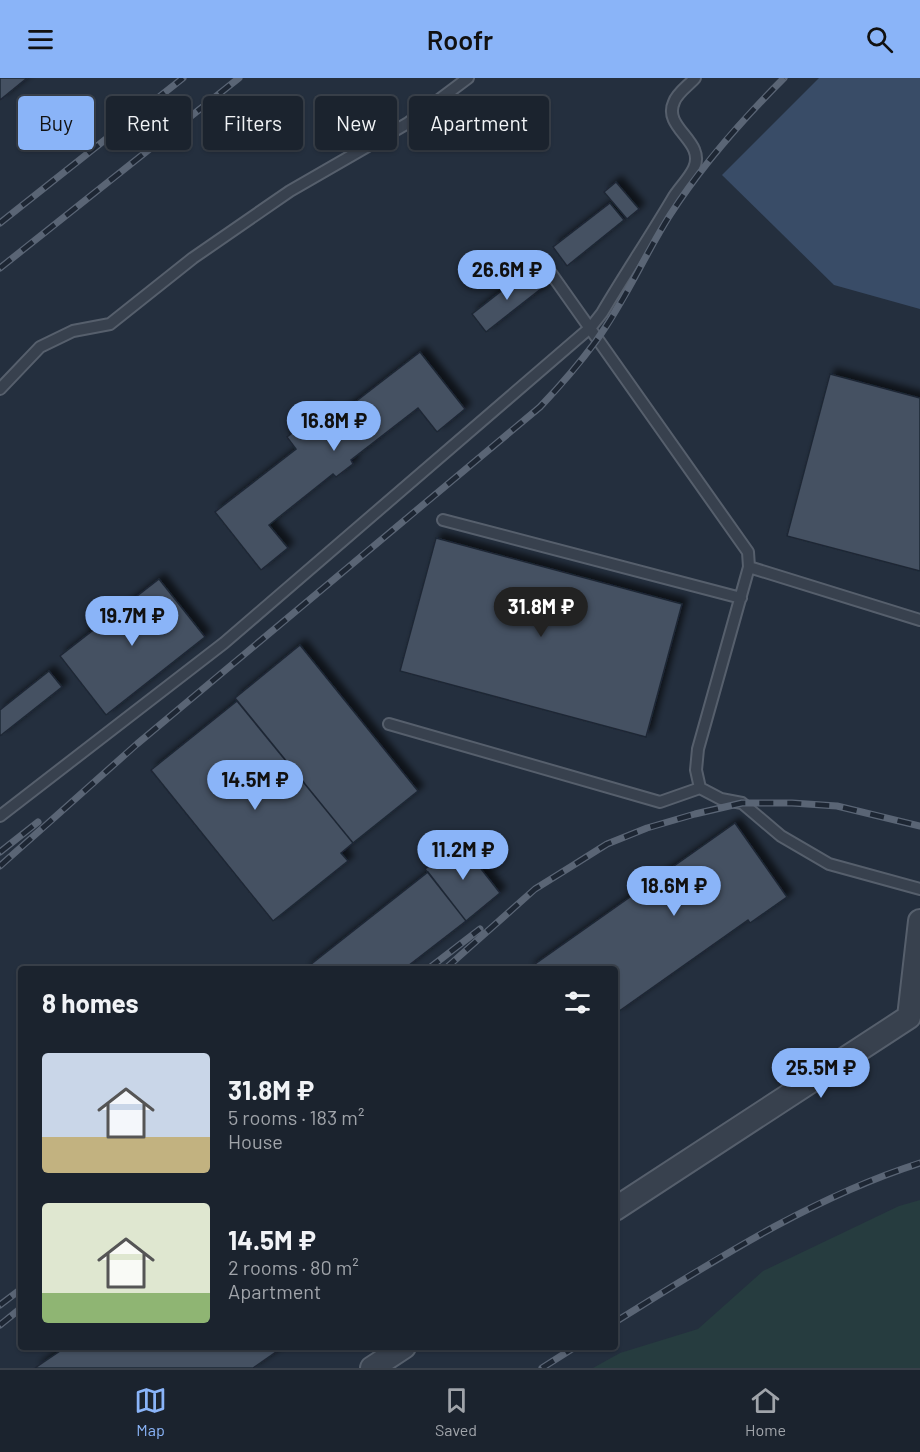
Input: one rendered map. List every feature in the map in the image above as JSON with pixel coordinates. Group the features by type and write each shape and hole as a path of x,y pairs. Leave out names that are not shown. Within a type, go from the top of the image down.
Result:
{"street":[{"path":"618,1207 909,1017 920,921"},
{"path":"372,1368 399,1350"}],"lane":[{"path":"0,388 40,347 73,331 110,324 202,251 290,191 408,123 468,78"},
{"path":"0,816 224,643 591,327 694,168 696,156 694,147 674,121 671,112 674,101 695,78"},
{"path":"548,269 748,552 749,567 698,749 696,771 700,788"},
{"path":"443,520 741,598"},
{"path":"749,567 920,620"},
{"path":"389,724 660,802 700,788 721,799 742,803 781,836 829,864 920,889"}],"green space":[{"path":"920,1200 920,1368 593,1368 620,1353 698,1329 763,1271 899,1206"}],"water":[{"path":"819,78 920,78 920,309 834,285 722,175"}],"building":[{"path":"0,78 27,78 0,100"},
{"path":"616,182 639,209 627,219 604,192"},
{"path":"610,203 624,220 567,266 553,247"},
{"path":"528,270 542,288 486,332 472,314"},
{"path":"420,352 465,409 437,432 418,408 351,460 353,464 336,477 333,474 269,525 288,548 261,570 215,512 296,449 287,437 324,408 333,419"},
{"path":"830,374 920,398 920,571 787,536"},
{"path":"436,538 682,604 646,737 400,671"},
{"path":"159,579 205,637 106,715 60,656"},
{"path":"300,645 418,791 353,843 235,698"},
{"path":"49,671 62,687 0,736 0,710"},
{"path":"237,701 353,843 341,853 348,861 273,921 151,770"},
{"path":"735,823 787,897 750,923 748,920 618,1012 618,966 532,966"},
{"path":"460,842 500,893 466,921 425,869"},
{"path":"428,872 466,921 408,966 309,966"},
{"path":"62,1350 279,1350 253,1368 35,1368"}],"railway":[{"path":"0,223 183,78"},
{"path":"0,268 239,78"},
{"path":"0,866 137,744 540,407 596,341 695,178 784,78"},
{"path":"448,966 535,889 607,844 647,828 742,803 837,806 920,826"},
{"path":"0,852 38,822"},
{"path":"432,966 480,929"},
{"path":"618,1320 725,1255 801,1213 879,1177 920,1163"},
{"path":"0,1305 18,1291"},
{"path":"0,1325 18,1310"},
{"path":"542,1368 570,1350"}]}
